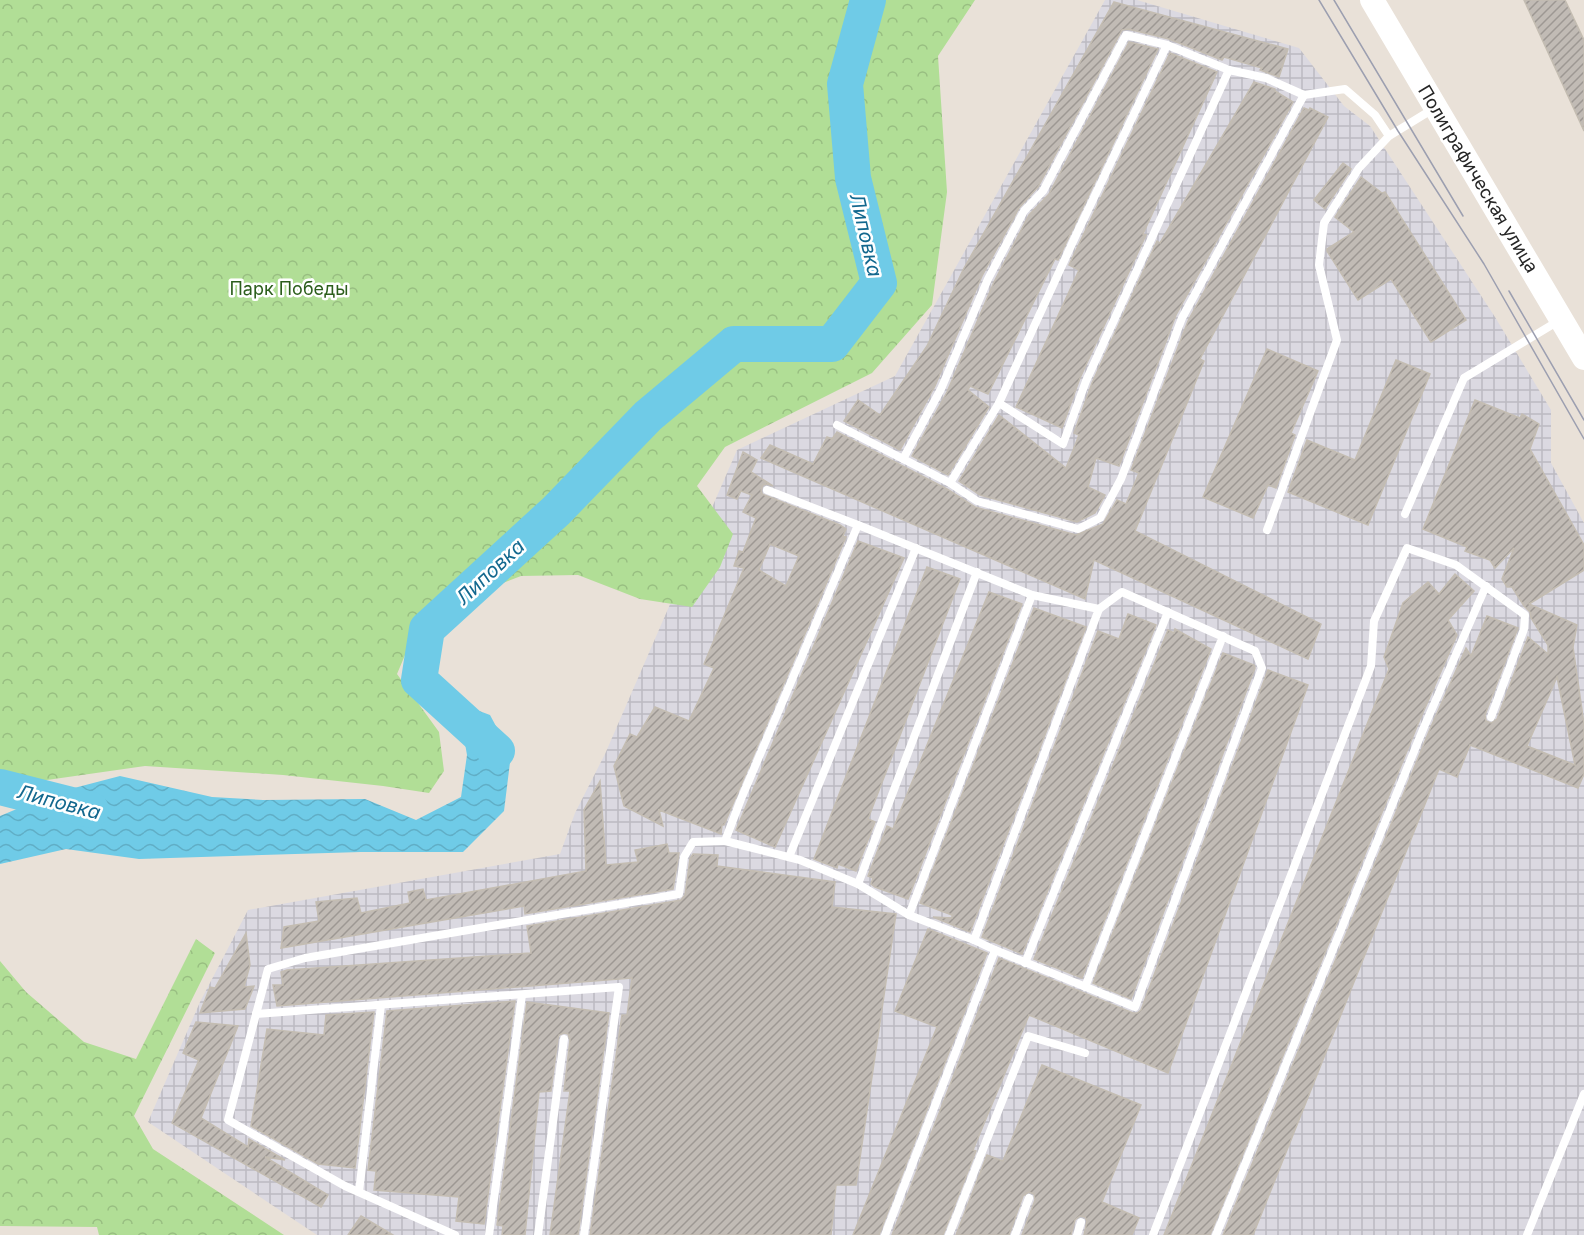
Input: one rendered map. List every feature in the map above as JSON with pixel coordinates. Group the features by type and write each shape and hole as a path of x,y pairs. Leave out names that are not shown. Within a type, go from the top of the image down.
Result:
{"street":[{"name":"Полиграфическая улица","path":"1372,0 1584,358"}],"lane":[{"path":"903,459 941,389 988,279 1024,211 1043,191 1126,35 1167,45 1229,70 1266,78 1304,95 1345,89 1375,114 1389,136"},
{"path":"950,483 999,403 1167,45"},
{"path":"999,403 1063,444 1090,370 1229,70"},
{"path":"837,425 950,483 977,501 1078,529 1100,518 1121,479 1182,318 1304,95"},
{"path":"1266,530 1337,339 1319,265 1324,223 1359,168 1389,136 1436,108"},
{"path":"1405,514 1464,378 1561,319"},
{"path":"767,490 1032,595 1099,609"},
{"path":"725,842 741,799 858,525"},
{"path":"789,857 916,548"},
{"path":"1153,1235 1371,666 1374,621 1407,548 1456,565 1525,615 1524,628 1491,717"},
{"path":"858,884 977,572"},
{"path":"1216,1235 1424,727 1486,586"},
{"path":"455,1235 345,1186 228,1120 267,969 305,958 679,894 684,857 693,842 725,842 800,860 858,884 909,915 1135,1007 1262,668 1255,651 1122,592 1099,609 974,940"},
{"path":"909,915 1032,595"},
{"path":"1025,963 1168,612"},
{"path":"1085,987 1223,636"},
{"path":"885,1235 995,950"},
{"path":"256,1014 620,987 584,1235"},
{"path":"489,1235 522,994"},
{"path":"359,1192 381,1005"},
{"path":"949,1235 1028,1036 1085,1053"},
{"path":"538,1235 564,1039"},
{"path":"1527,1235 1584,1094"},
{"path":"1015,1235 1029,1198"},
{"path":"1077,1235 1082,1222"}],"shaded area":[{"path":"1105,0 1137,0 1299,48 1344,106 1370,126 1495,317 1551,410 1551,463 1584,523 1584,1235 317,1235 148,1122 200,1002 248,910 560,854 575,813 605,754 737,450 895,376"}],"green space":[{"name":"Парк Победы","path":"0,0 975,0 938,56 947,192 932,305 872,373 725,447 697,486 733,534 720,567 692,607 640,599 578,575 521,576 422,615 397,674 439,732 444,771 429,793 283,775 145,766 47,780 0,802"},
{"path":"196,939 215,953 134,1116 153,1149 284,1235 99,1235 97,1227 0,1226 0,961 26,992 84,1042 136,1059"}],"water":[{"path":"458,703 490,715 511,754 504,811 463,852 361,852 139,859 66,849 0,864 0,816 55,793 120,776 212,797 263,800 365,799 416,820 461,797 467,755"}],"building":[{"path":"1524,0 1565,0 1584,40 1584,131"},
{"path":"1114,2 1288,49 1279,77 1260,70 1262,68 1224,57 1222,60 1169,39 1128,29 1122,30 1038,187 1019,208 982,276 935,386 900,450 844,421 858,400 880,415 927,346 963,270"},
{"path":"1129,42 1158,49 1058,260 1055,259 988,394 970,386 968,390 989,407 948,475 912,456 947,392 994,282 1029,215 1049,194"},
{"path":"1170,53 1217,72 1143,234 1146,235 1080,378 1062,428 1016,407 1079,270 1069,265"},
{"path":"1254,82 1275,89 1293,102 1176,315 1119,466 1096,458 1088,487 1105,495 1095,513 1077,522 980,495 959,481 999,415 1066,468 1079,435 1074,433 1092,383 1157,241 1160,243"},
{"path":"1304,108 1309,110 1310,108 1328,117 1200,359 1204,361 1135,531 1321,624 1308,659 1094,560 1085,599 761,458 770,445 813,464 827,437 832,439 837,432 947,489 975,507 1076,535 1103,524 1117,500 1126,504 1139,473 1131,470 1188,321"},
{"path":"1343,163 1351,169 1325,209 1314,200"},
{"path":"1361,177 1382,193 1385,192 1466,320 1431,342 1391,279 1358,300 1327,251 1354,232 1335,217"},
{"path":"1267,349 1318,371 1291,433 1295,435 1276,488 1268,485 1253,518 1203,497"},
{"path":"1396,360 1430,374 1368,525 1288,492 1307,440 1355,460"},
{"path":"1475,400 1520,418 1522,414 1539,424 1530,449 1584,545 1584,570 1529,604 1577,625 1573,647 1584,724 1584,774 1578,788 1470,745 1457,777 1439,769 1253,1235 1223,1235 1430,729 1466,648 1471,656 1487,616 1518,628 1485,715 1486,721 1491,723 1497,719 1528,637 1548,654 1548,645 1531,618 1530,612 1512,587 1507,587 1502,579 1514,548 1495,568 1490,560 1465,551 1467,547 1423,529","holes":["1557,677 1575,765 1527,746"]},
{"path":"743,452 757,460 751,472 773,486 763,485 762,494 840,525 846,529 843,536 846,537 724,825 722,825 721,834 659,810 663,826 624,806 614,766 630,734 637,737 655,707 689,721 714,668 704,664 744,568 734,566 739,551 743,552 756,518 743,512 752,495 741,491 737,499 727,495","holes":["770,544 799,556 786,586 759,570"]},
{"path":"858,541 904,558 775,847 736,830"},
{"path":"927,567 960,579 868,819 875,822 856,871 838,864 837,868 814,859"},
{"path":"1455,574 1474,591 1448,620 1457,635 1418,724 1210,1235 1164,1235 1389,669 1384,657 1403,603 1428,582 1439,594"},
{"path":"989,592 1022,604 908,899 875,887 871,884 873,878 868,876 887,826 893,829"},
{"path":"1034,608 1086,627 970,932 933,917 952,918 952,915 920,903"},
{"path":"1128,614 1156,625 1022,954 982,937 1098,631 1119,639"},
{"path":"1175,629 1211,649 1082,978 1034,959 1168,630 1174,633"},
{"path":"1223,653 1254,665 1255,668 1131,999 1093,983"},
{"path":"1268,670 1308,685 1168,1073 1029,1015 973,1150 976,1151 943,1235 892,1235 999,958 1133,1013 1141,1010"},
{"path":"600,781 606,865 638,862 635,850 667,844 669,853 679,853 673,889 525,914 524,906 281,948 284,927 319,921 316,902 357,898 361,913 410,903 408,892 423,889 426,900 586,871 584,810"},
{"path":"693,854 718,855 717,866 835,882 832,907 896,914 856,1185 836,1185 831,1235 590,1235 622,1015 627,1015 632,978 277,1006 273,985 283,985 281,972 287,970 531,953 527,926 681,900 685,895 690,859"},
{"path":"928,929 987,953 879,1235 853,1235 937,1027 895,1011"},
{"path":"246,933 250,965 244,987 254,986 245,1009 200,1013 210,987 215,988"},
{"path":"515,1001 484,1224 456,1221 459,1197 374,1190 376,1171 368,1170 387,1011"},
{"path":"527,1002 609,1013 578,1235 550,1235 570,1091 564,1091 570,1040 568,1034 564,1033 558,1038 551,1091 539,1092 525,1235 502,1235 503,1226 497,1225"},
{"path":"374,1012 355,1168 318,1164 251,1126 267,1029 324,1035 326,1015"},
{"path":"196,1022 238,1026 201,1118 248,1147 249,1139 285,1160 265,1157 328,1195 321,1207 172,1123 199,1060 183,1053"},
{"path":"1042,1065 1141,1105 1102,1202 1139,1218 1132,1235 1084,1235 1087,1221 1085,1217 1080,1216 1075,1220 1071,1235 1022,1235 1035,1200 1034,1194 1029,1192 1023,1196 1009,1235 956,1235 987,1155 1003,1161"},
{"path":"361,1216 393,1235 348,1235"}],"waterway":[{"name":"Липовка","path":"497,751 419,680 427,629 556,511 648,416 734,344 832,344 879,283 853,178 845,84 868,0"},
{"name":"Липовка","path":"0,787 91,810"}],"tram line":[{"path":"1319,0 1398,131 1484,264 1584,439"},
{"path":"1334,0 1463,216"},
{"path":"1509,291 1584,420"}]}
